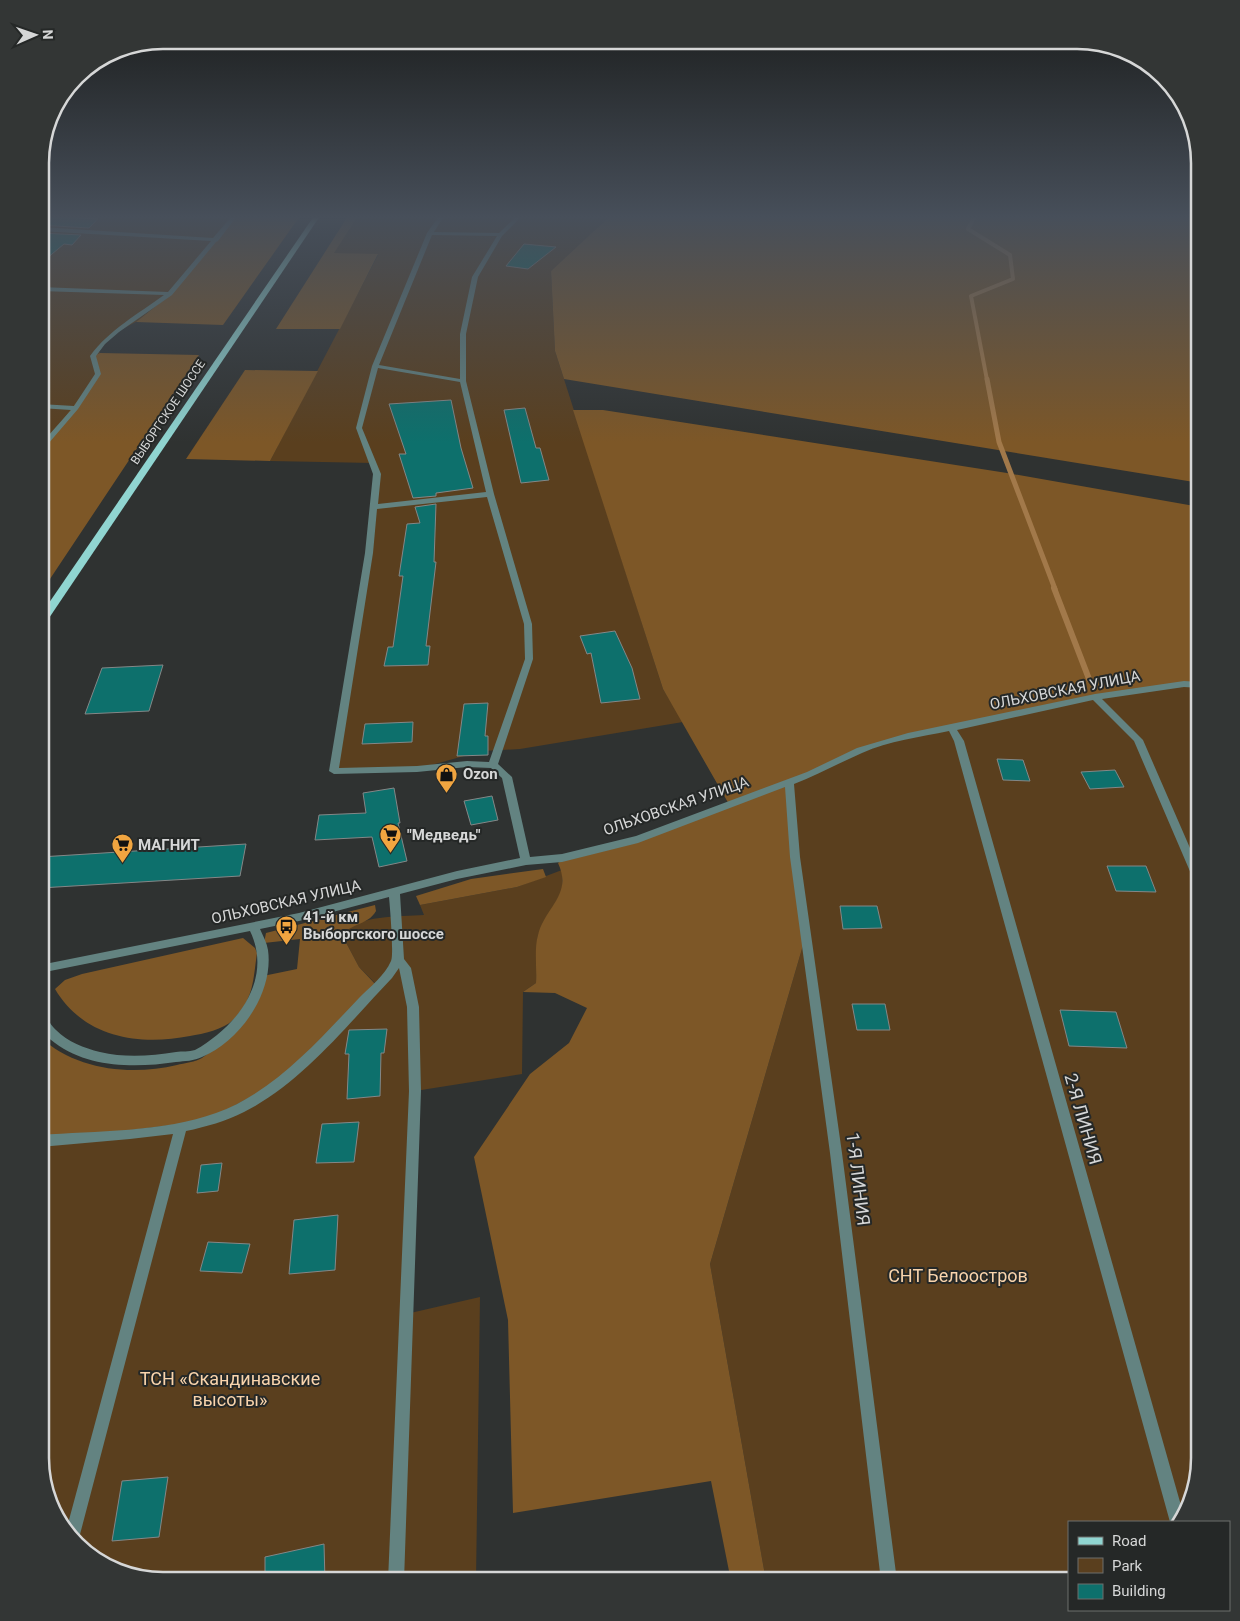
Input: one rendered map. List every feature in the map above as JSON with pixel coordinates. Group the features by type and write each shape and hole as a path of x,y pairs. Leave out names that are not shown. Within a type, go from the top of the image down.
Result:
{"main road":[{"name":"ВЫБОРГСКОЕ ШОССЕ","path":"49,611 266,292"}],"street":[{"path":"109,292 170,294"},
{"path":"49,440 76,408 98,374 93,356 103,343 172,292"},
{"path":"406,292 375,366 359,428 377,474 368,553 334,771 417,769 467,764 494,765 507,777 526,862"},
{"path":"472,292 463,334 463,381 490,494 528,624 529,659 494,765"},
{"path":"375,366 463,381"},
{"path":"49,406 76,408"},
{"path":"374,507 490,494"},
{"name":"ОЛЬХОВСКАЯ УЛИЦА","path":"49,967 299,917 457,875 526,862 562,858 638,839 789,781 860,750 908,736 1095,697 1191,684"},
{"path":"1095,697 1138,740 1191,862"},
{"name":"2-Я ЛИНИЯ","path":"951,727 961,751 1176,1515"},
{"name":"1-Я ЛИНИЯ","path":"789,781 795,857 836,1153 889,1572"},
{"path":"49,1140 181,1126 218,1118 257,1099 286,1078 388,975 398,960 394,891"},
{"path":"49,1032 63,1042 89,1054 117,1061 166,1060 200,1053 237,1024 257,995 263,950 253,926"},
{"path":"396,1572 415,1091 413,1007 405,968 398,960"},
{"path":"74,1529 181,1126"}],"green space":[{"path":"49,292 172,292 136,322 114,333 99,351 100,353 93,356 98,374 79,404 49,439"},
{"path":"359,292 552,292 555,351 663,689 683,722 520,749 482,751 417,769 334,771 377,474 373,463 270,461"},
{"name":"СНТ Белоостров","path":"1191,686 1191,1458 1190,1473 1183,1502 1172,1521 1068,1521 1068,1572 764,1572 710,1264 806,935 786,785 794,779 894,740 1100,696"},
{"name":"ТСН «Скандинавские высоты»","path":"562,870 562,891 538,935 536,983 523,992 522,1074 415,1091 406,1314 480,1297 476,1572 163,1572 133,1568 119,1564 106,1557 77,1533 64,1515 57,1502 50,1473 49,1137 377,985 359,967 342,935 358,923 380,918 424,915 420,905 517,887"}],"shaded area":[{"path":"171,292 247,292 223,325 136,322"},
{"path":"300,292 359,292 340,329 276,329"},
{"path":"552,292 1191,292 1191,482 564,379 555,351"},
{"path":"100,353 199,355 49,580 49,438 98,374 93,356"},
{"path":"245,370 318,371 270,461 186,459"},
{"path":"573,410 603,410 1007,473 1191,505 1191,686 1100,696 920,733 860,750 786,785 806,935 710,1264 764,1572 729,1572 711,1481 513,1513 508,1320 474,1157 530,1074 569,1043 587,1008 555,993 523,992 536,983 538,935 541,925 560,892 562,884 562,874 558,863 564,858 638,839 730,806 663,689"},
{"path":"543,869 546,877 517,887 420,905 416,896 471,879"},
{"path":"375,905 376,911 373,916 350,928 342,935 359,967 377,986 286,1078 205,1121 49,1140 49,1044 70,1057 104,1068 122,1070 159,1068 199,1059 213,1049 231,1031 263,976 297,969 300,939 264,943 266,933"},
{"path":"243,938 255,948 257,953 249,997 233,1020 224,1026 207,1032 171,1039 151,1040 114,1035 97,1028 81,1018 67,1005 55,989 65,980 82,974"}],"building":[{"path":"451,400 461,448 473,488 436,493 436,496 413,498 399,454 406,454 389,404"},
{"path":"525,408 536,448 540,448 549,480 521,483 504,410"},
{"path":"436,504 434,562 436,562 426,646 430,646 428,665 384,666 388,647 393,647 403,576 399,576 407,524 420,523 415,507"},
{"path":"615,631 632,668 640,699 601,703 591,653 587,654 580,636"},
{"path":"163,665 149,711 85,714 102,668"},
{"path":"488,703 485,736 488,736 488,755 457,756 464,704"},
{"path":"413,722 412,742 362,744 365,724"},
{"path":"997,759 1023,760 1030,781 1003,780"},
{"path":"1115,770 1124,787 1090,789 1081,772"},
{"path":"394,788 400,823 398,823 407,861 379,867 372,837 315,840 319,815 366,813 363,793"},
{"path":"492,796 498,820 471,825 464,801"},
{"path":"246,844 240,876 49,887 49,856"},
{"path":"1107,866 1146,866 1156,892 1116,891"},
{"path":"840,906 877,906 882,928 843,929"},
{"path":"852,1004 885,1004 890,1030 857,1030"},
{"path":"1060,1010 1116,1012 1127,1048 1069,1046"},
{"path":"387,1029 384,1053 381,1053 380,1096 347,1099 349,1054 345,1054 349,1030"},
{"path":"359,1122 354,1162 316,1163 322,1124"},
{"path":"222,1163 218,1191 197,1193 201,1165"},
{"path":"338,1215 335,1270 289,1274 294,1220"},
{"path":"208,1242 250,1244 242,1273 200,1271"},
{"path":"168,1477 159,1537 112,1541 122,1481"},
{"path":"324,1544 325,1572 265,1572 265,1557"}],"waterway":[{"path":"982,292 971,296 987,380"},
{"path":"987,379 999,442 1055,589"},
{"path":"1054,588 1089,679"}],"place":[{"name":"Ozon","path":"447,793"},
{"name":"\"Медведь\"","path":"391,854"},
{"name":"МАГНИТ","path":"122,864"},
{"name":"41-й км Выборгского шоссе","path":"287,945"}]}
